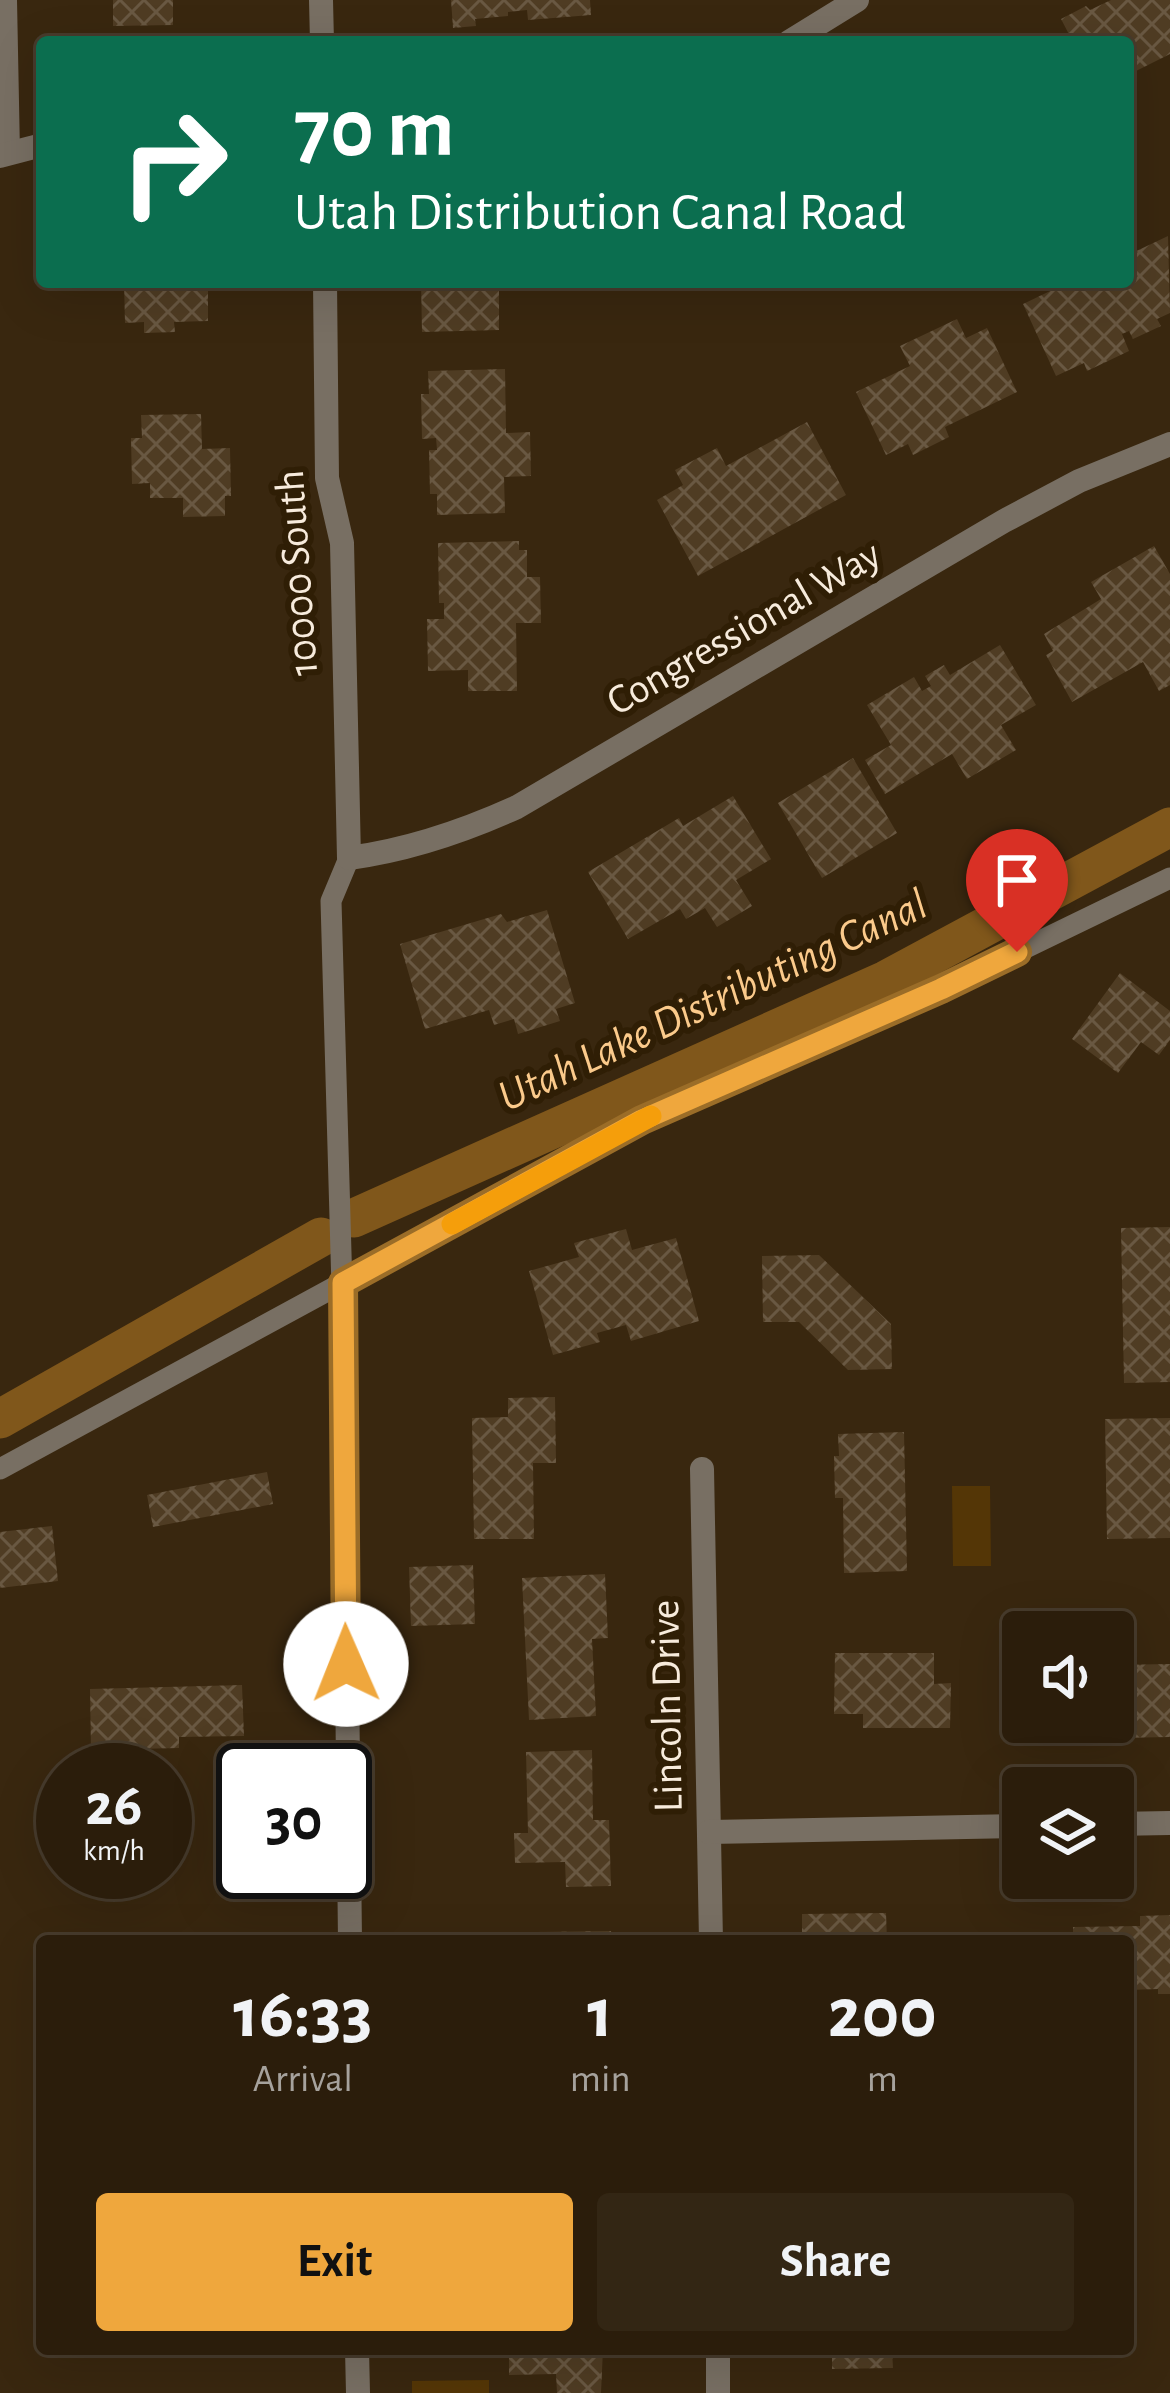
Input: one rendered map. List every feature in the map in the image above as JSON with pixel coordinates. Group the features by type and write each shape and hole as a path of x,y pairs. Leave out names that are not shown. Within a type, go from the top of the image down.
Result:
{"street":[{"path":"5,0 4,154 36,146"},
{"path":"321,0 322,36"},
{"path":"799,36 857,0"},
{"name":"10000 South","path":"325,288 327,478 342,543 350,858"},
{"name":"Congressional Way","path":"350,858 429,842 517,807 1004,521 1078,482 1170,444"},
{"path":"344,1323 350,1935"},
{"name":"Lincoln Drive","path":"702,1469 710,1935"},
{"path":"1134,1824 1170,1823"},
{"path":"709,1832 1002,1826"},
{"path":"357,2355 358,2393"},
{"path":"718,2355 718,2393"}],"lane":[{"path":"344,1323 331,901 350,858"},
{"path":"0,1469 642,1120 941,989 1170,878"}],"shaded area":[{"path":"952,1486 990,1486 991,1566 953,1566"},
{"path":"489,2380 489,2393 412,2393 412,2381"}],"building":[{"path":"113,0 173,0 173,25 113,26"},
{"path":"451,0 590,0 591,15 528,20 527,10 453,28"},
{"path":"1111,0 1170,0 1170,54 1134,72 1134,36 1070,36 1061,19 1086,6 1090,10"},
{"path":"1168,236 1170,313 1157,319 1161,326 1133,339 1129,331 1122,334 1129,351 1087,371 1084,363 1056,376 1023,304 1056,288 1134,288 1134,252"},
{"path":"124,288 208,288 208,321 174,322 175,332 144,333 144,322 125,323"},
{"path":"421,288 504,288 499,291 499,330 422,332"},
{"path":"957,319 966,338 987,328 1017,392 945,427 949,437 913,455 908,444 886,455 856,392 910,366 900,346"},
{"path":"505,369 506,433 530,432 531,476 504,477 505,513 437,515 437,494 430,494 429,450 437,450 436,438 422,439 421,394 429,394 428,371"},
{"path":"201,414 202,449 230,448 231,496 225,496 225,516 183,517 183,498 150,498 150,483 132,484 131,438 142,438 141,415"},
{"path":"807,422 846,495 698,576 657,500 683,485 675,470 717,448 726,466"},
{"path":"519,541 519,550 527,550 527,577 540,577 541,623 516,623 517,691 468,691 468,670 428,671 427,619 444,619 444,603 439,603 438,543"},
{"path":"1154,546 1170,574 1170,685 1159,691 1143,662 1072,702 1046,655 1053,651 1044,634 1101,599 1091,582"},
{"path":"1000,645 1036,705 1001,725 1016,750 967,779 952,754 885,794 865,760 891,745 867,705 914,677 922,691 931,686 925,676 944,665 950,675"},
{"path":"853,758 897,833 822,878 778,803"},
{"path":"733,796 771,859 736,880 752,906 717,927 705,908 686,919 680,909 628,939 588,872 679,818 683,826"},
{"path":"547,910 575,1003 556,1009 560,1021 518,1034 514,1019 494,1025 489,1010 425,1029 400,944 501,914 507,922"},
{"path":"1120,973 1170,1011 1170,1040 1159,1055 1141,1042 1118,1073 1072,1039"},
{"path":"1170,1227 1170,1382 1124,1383 1121,1228"},
{"path":"626,1229 632,1250 676,1238 699,1321 631,1341 626,1325 597,1333 600,1342 553,1355 529,1271 579,1257 574,1243"},
{"path":"819,1255 891,1324 892,1369 848,1370 799,1322 763,1322 762,1256"},
{"path":"555,1397 556,1463 533,1463 534,1539 474,1539 472,1418 508,1417 508,1398"},
{"path":"1170,1418 1170,1538 1107,1539 1105,1419"},
{"path":"904,1432 907,1571 844,1573 843,1498 835,1498 838,1434"},
{"path":"267,1472 273,1504 153,1527 147,1495"},
{"path":"52,1526 58,1581 0,1588 0,1532"},
{"path":"473,1565 475,1624 411,1626 409,1567"},
{"path":"605,1574 608,1638 592,1639 596,1716 529,1720 522,1578"},
{"path":"835,1653 934,1653 934,1684 951,1683 950,1728 863,1728 863,1714 834,1714"},
{"path":"1170,1664 1170,1737 1134,1738 1134,1665"},
{"path":"242,1685 244,1736 179,1737 179,1743 91,1743 90,1689"},
{"path":"592,1750 593,1820 609,1820 611,1886 566,1887 565,1862 515,1863 514,1833 528,1833 526,1752"},
{"path":"886,1913 887,1935 802,1935 802,1914"},
{"path":"1170,1915 1170,1994 1134,1990 1134,1935 1073,1935 1073,1927 1140,1926 1140,1916"},
{"path":"611,1931 611,1935 538,1935"},
{"path":"509,2355 603,2355 601,2393 557,2393 556,2374 509,2375"},
{"path":"832,2355 892,2355 893,2368 832,2369"}],"waterway":[{"name":"Utah Lake Distributing Canal","path":"354,1218 886,980 1170,827"},
{"name":"Utah Lake Distributing Canal","path":"0,1419 321,1237"}],"slow traffic":[{"path":"452,1224 651,1116"}],"route":[{"path":"346,1664 343,1283 642,1120 1017,952"}]}
